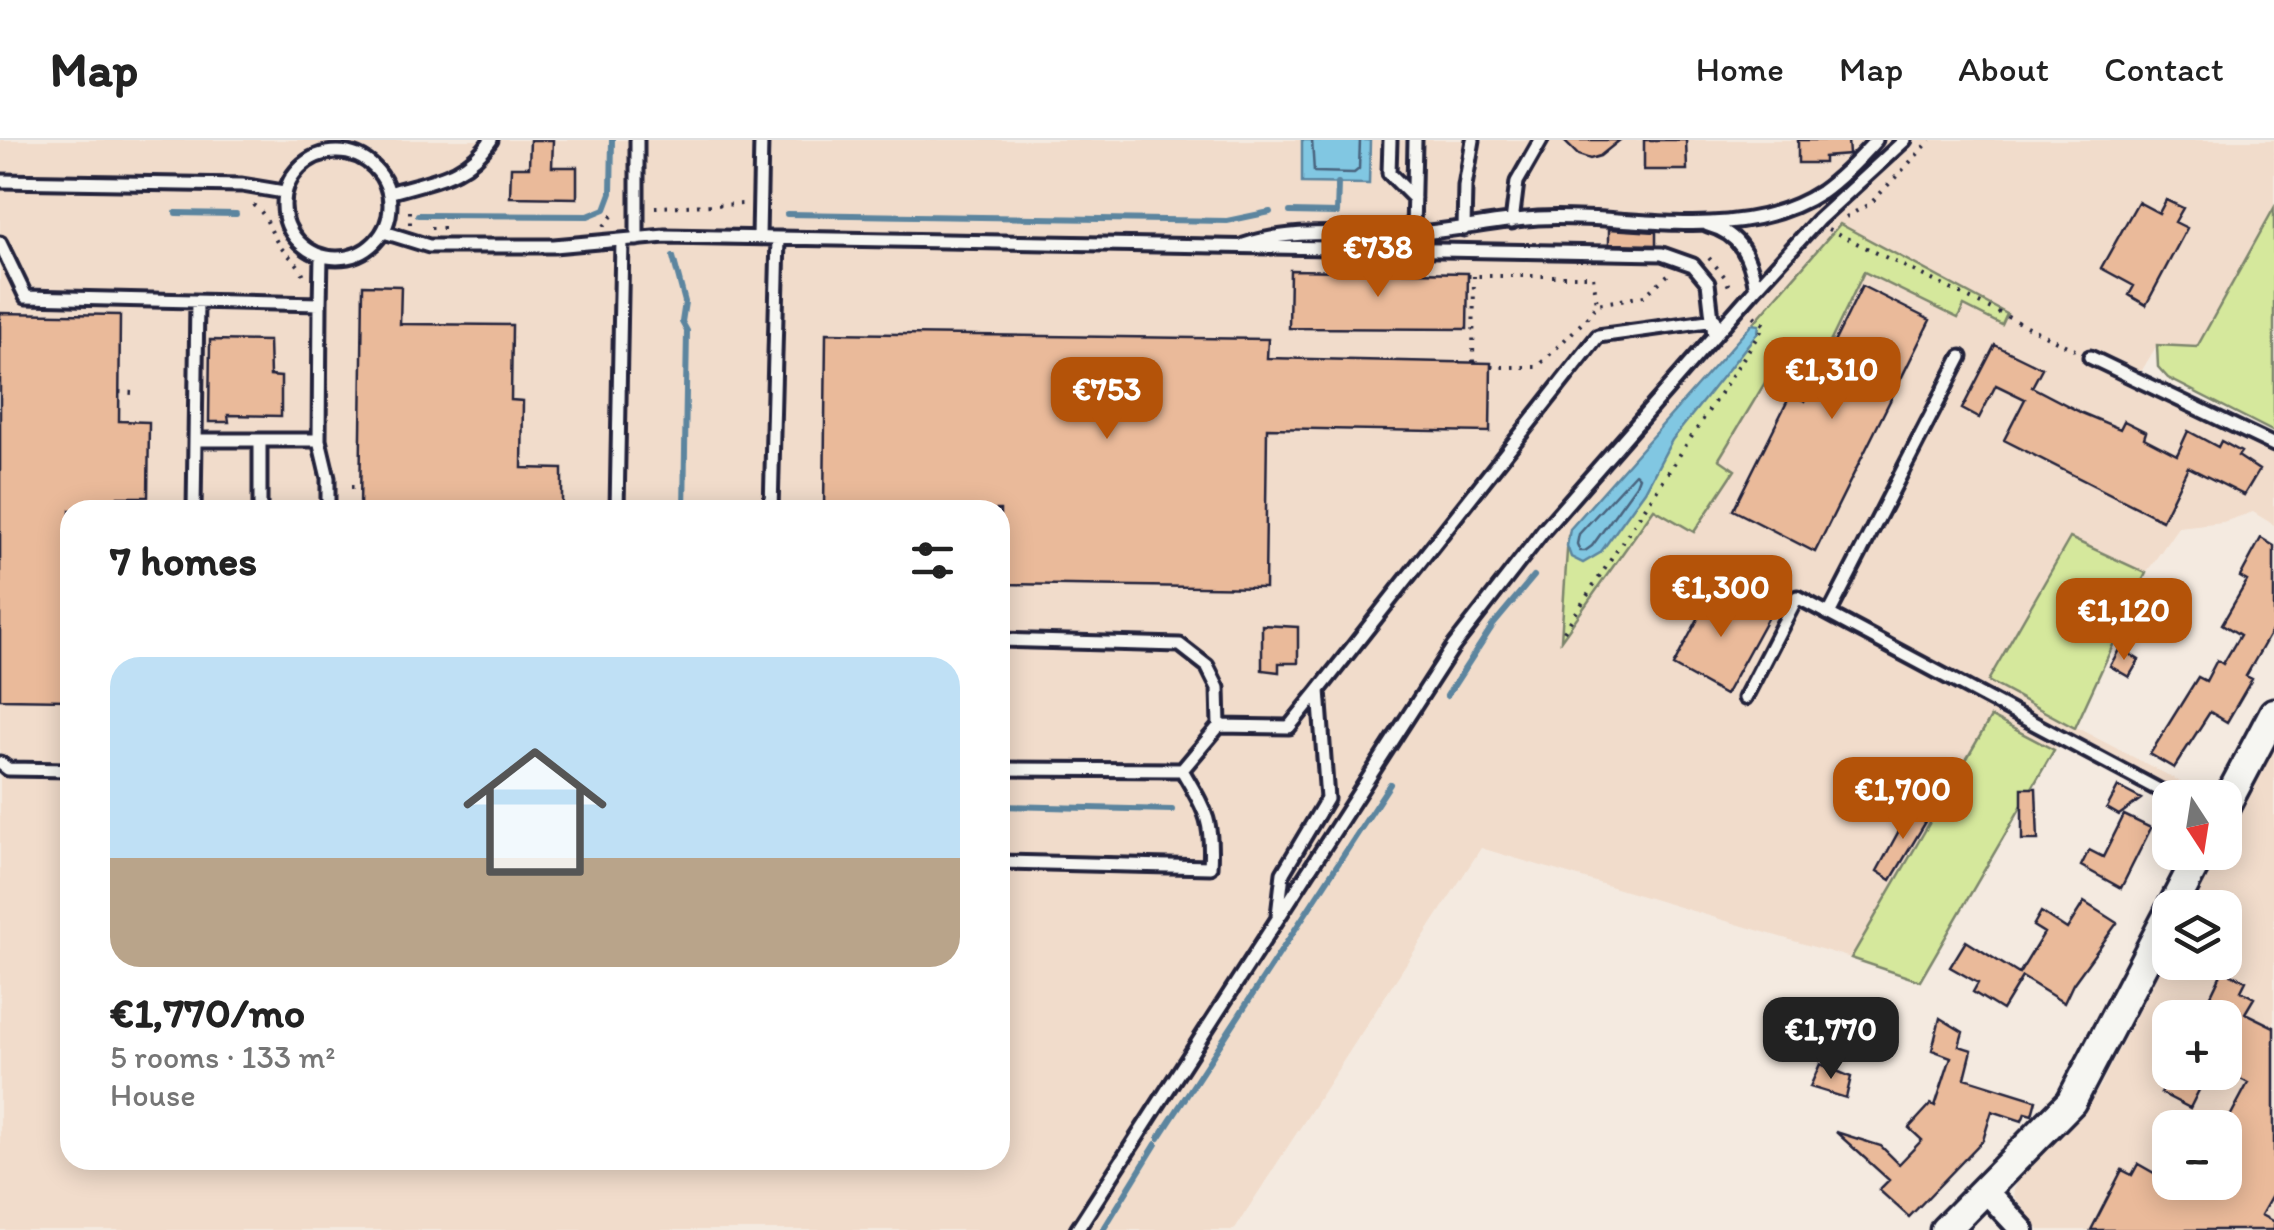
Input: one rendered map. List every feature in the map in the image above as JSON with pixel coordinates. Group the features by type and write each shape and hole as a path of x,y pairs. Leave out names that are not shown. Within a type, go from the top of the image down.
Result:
{"street":[{"path":"2239,780 2274,713"},
{"path":"1945,1230 2071,1102 2152,946"},
{"path":"1986,1191 2022,1230"}],"lane":[{"path":"318,140 322,154"},
{"path":"389,193 465,170 491,140"},
{"path":"637,239 638,140"},
{"path":"758,237 761,140"},
{"path":"1390,140 1389,173 1414,198"},
{"path":"1414,234 1415,140"},
{"path":"1464,228 1465,186 1473,140"},
{"path":"1512,222 1517,182 1541,140"},
{"path":"1234,248 1264,238 1327,233 1414,234 1538,218 1740,220 1797,205 1847,171 1876,140"},
{"path":"1077,1230 1453,647 1486,602 1756,288 1818,220 1904,140"},
{"path":"339,152 371,164 389,193 384,232 357,255 321,257 306,250 286,225 284,192 298,168 322,154 339,152"},
{"path":"0,181 242,185 284,192"},
{"path":"1695,221 1732,235 1746,252 1756,288"},
{"path":"384,232 429,246 554,246 665,236 1662,254 1693,264 1708,283 1714,336"},
{"path":"771,500 778,238"},
{"path":"617,500 622,240"},
{"path":"0,243 26,298 320,304"},
{"path":"321,257 319,440 328,478 328,500"},
{"path":"194,500 197,302"},
{"path":"1219,726 1290,728 1598,336 1730,318"},
{"path":"1829,614 1961,357"},
{"path":"2090,357 2274,445"},
{"path":"195,440 319,440"},
{"path":"260,440 260,500"},
{"path":"1745,698 1797,597 2152,786"},
{"path":"1010,640 1180,646 1207,666 1218,688 1219,726 1182,770"},
{"path":"1278,918 1283,874 1327,799 1319,690"},
{"path":"0,764 8,769 60,770"},
{"path":"1010,768 1182,770"},
{"path":"1010,862 1210,867 1212,830 1182,770"}],"path":[{"path":"1931,140 1871,203 1828,229 2090,357"},
{"path":"242,202 262,210 276,242 302,268 306,280"},
{"path":"655,207 744,204"},
{"path":"410,205 410,228"},
{"path":"601,230 612,216 620,214"},
{"path":"429,228 467,228"},
{"path":"1473,362 1471,276 1593,276 1597,304"},
{"path":"1564,631 1765,325 1754,316 1757,312"},
{"path":"119,392 133,392"},
{"path":"352,487 360,487"}],"shaded area":[{"path":"0,140 2274,140 2274,208 2197,348 2157,345 2135,382 2274,452 2274,525 2253,512 2223,522 2178,527 2146,573 2069,538 1989,682 2177,780 2152,780 2152,794 2059,743 2054,750 1991,717 1851,958 1481,848 1234,1230 0,1230","holes":["1840,225 2001,324 1964,306 1958,318 1864,271 1821,360 1787,345 1718,460 1734,471 1693,532 1655,508 1561,638"]},
{"path":"2274,739 2274,1230 2039,1230 2013,1195 2016,1180 2081,1115 2155,980 2242,980 2242,890 2199,890 2209,870 2242,870 2242,802"}],"green space":[{"path":"2274,208 2274,432 2168,378 2158,367 2157,345 2197,347"},
{"path":"1840,224 2007,314 2002,325 1964,306 1958,318 1864,272 1821,361 1787,346 1719,459 1735,470 1694,532 1654,509 1561,640 1568,536"},
{"path":"2070,538 2146,573 2075,728 1988,681"},
{"path":"1991,717 2054,750 1920,981 1851,958"}],"water":[{"path":"1302,140 1370,140 1369,184 1302,183"},
{"path":"1752,324 1759,325 1758,332 1672,440 1645,491 1600,553 1583,563 1571,557 1567,546 1570,529"}],"building":[{"path":"530,140 553,140 552,167 577,167 577,198 510,197 511,167 529,167"},
{"path":"1563,140 1620,140 1590,159 1578,155"},
{"path":"1644,140 1686,140 1687,170 1644,170"},
{"path":"1798,140 1848,140 1849,155 1824,157 1824,163 1798,163"},
{"path":"2166,200 2183,208 2175,222 2187,228 2146,305 2129,295 2134,286 2101,268 2138,202 2159,213"},
{"path":"1609,229 1656,232 1656,245 1609,244"},
{"path":"1290,270 1468,273 1467,329 1289,328"},
{"path":"363,285 401,286 400,324 512,325 511,400 523,401 522,468 562,469 562,500 360,500"},
{"path":"1862,286 1930,320 1815,552 1733,510 1791,394 1805,401"},
{"path":"0,313 120,315 119,421 149,422 148,497 60,500 60,700 0,699"},
{"path":"826,333 1268,339 1267,358 1491,363 1490,432 1267,428 1265,588 1010,584 1010,500 824,500"},
{"path":"210,340 269,341 270,376 281,377 281,416 228,415 229,422 209,422"},
{"path":"1995,345 2042,368 2032,387 2082,413 2120,429 2124,421 2146,432 2144,438 2177,455 2188,431 2218,447 2221,441 2241,452 2238,456 2259,470 2244,495 2188,467 2162,520 2004,440 2025,399 1996,385 1979,418 1962,409"},
{"path":"2261,538 2274,546 2274,627 2246,676 2252,679 2227,722 2210,712 2174,768 2150,754 2198,677 2206,681 2217,660 2223,664 2240,635 2222,624 2247,581 2240,577"},
{"path":"1716,585 1770,613 1725,695 1673,666"},
{"path":"2145,605 2169,620 2160,636 2138,619"},
{"path":"1262,625 1298,627 1298,663 1279,663 1279,672 1262,670"},
{"path":"2120,648 2139,660 2129,677 2110,666"},
{"path":"2118,787 2141,799 2119,815 2107,808"},
{"path":"2022,788 2036,788 2038,840 2022,840"},
{"path":"1913,805 1930,815 1891,880 1877,871"},
{"path":"2124,815 2151,828 2121,888 2081,866 2089,850 2103,857"},
{"path":"2084,902 2117,923 2064,1003 2022,977 2002,1010 1973,992 1978,983 1950,967 1966,941 2019,974 2044,933 2033,926 2041,912 2067,929"},
{"path":"2242,979 2246,981 2241,991 2254,998 2245,1013 2274,1027 2274,1192 2261,1215 2274,1222 2274,1230 2091,1230 2122,1170 2132,1175 2138,1164 2152,1172 2152,1200 2242,1200 2242,1110 2234,1110 2248,1083 2242,1080 2242,1000 2209,1000 2218,980"},
{"path":"1940,1018 1963,1032 1959,1046 1972,1050 1965,1078 2036,1100 2032,1115 2025,1113 2022,1121 1992,1111 1983,1140 1909,1217 1879,1190 1889,1180 1836,1132 1881,1146 1899,1164 1922,1140 1909,1128 1931,1104 1935,1106 1951,1057 1932,1050"},
{"path":"1820,1064 1851,1077 1846,1098 1810,1087"},
{"path":"2163,1090 2199,1090 2190,1108 2161,1093"}],"waterway":[{"path":"418,215 588,216 605,209 611,193 612,140"},
{"path":"1290,212 1337,213 1338,183"},
{"path":"787,214 1227,221 1270,212"},
{"path":"176,213 236,214"},
{"path":"673,257 685,302 682,322 687,331 684,500"},
{"path":"1447,696 1493,625 1534,576"},
{"path":"1159,1138 1390,784"},
{"path":"1010,806 1172,810"},
{"path":"1103,1230 1156,1144"}]}
